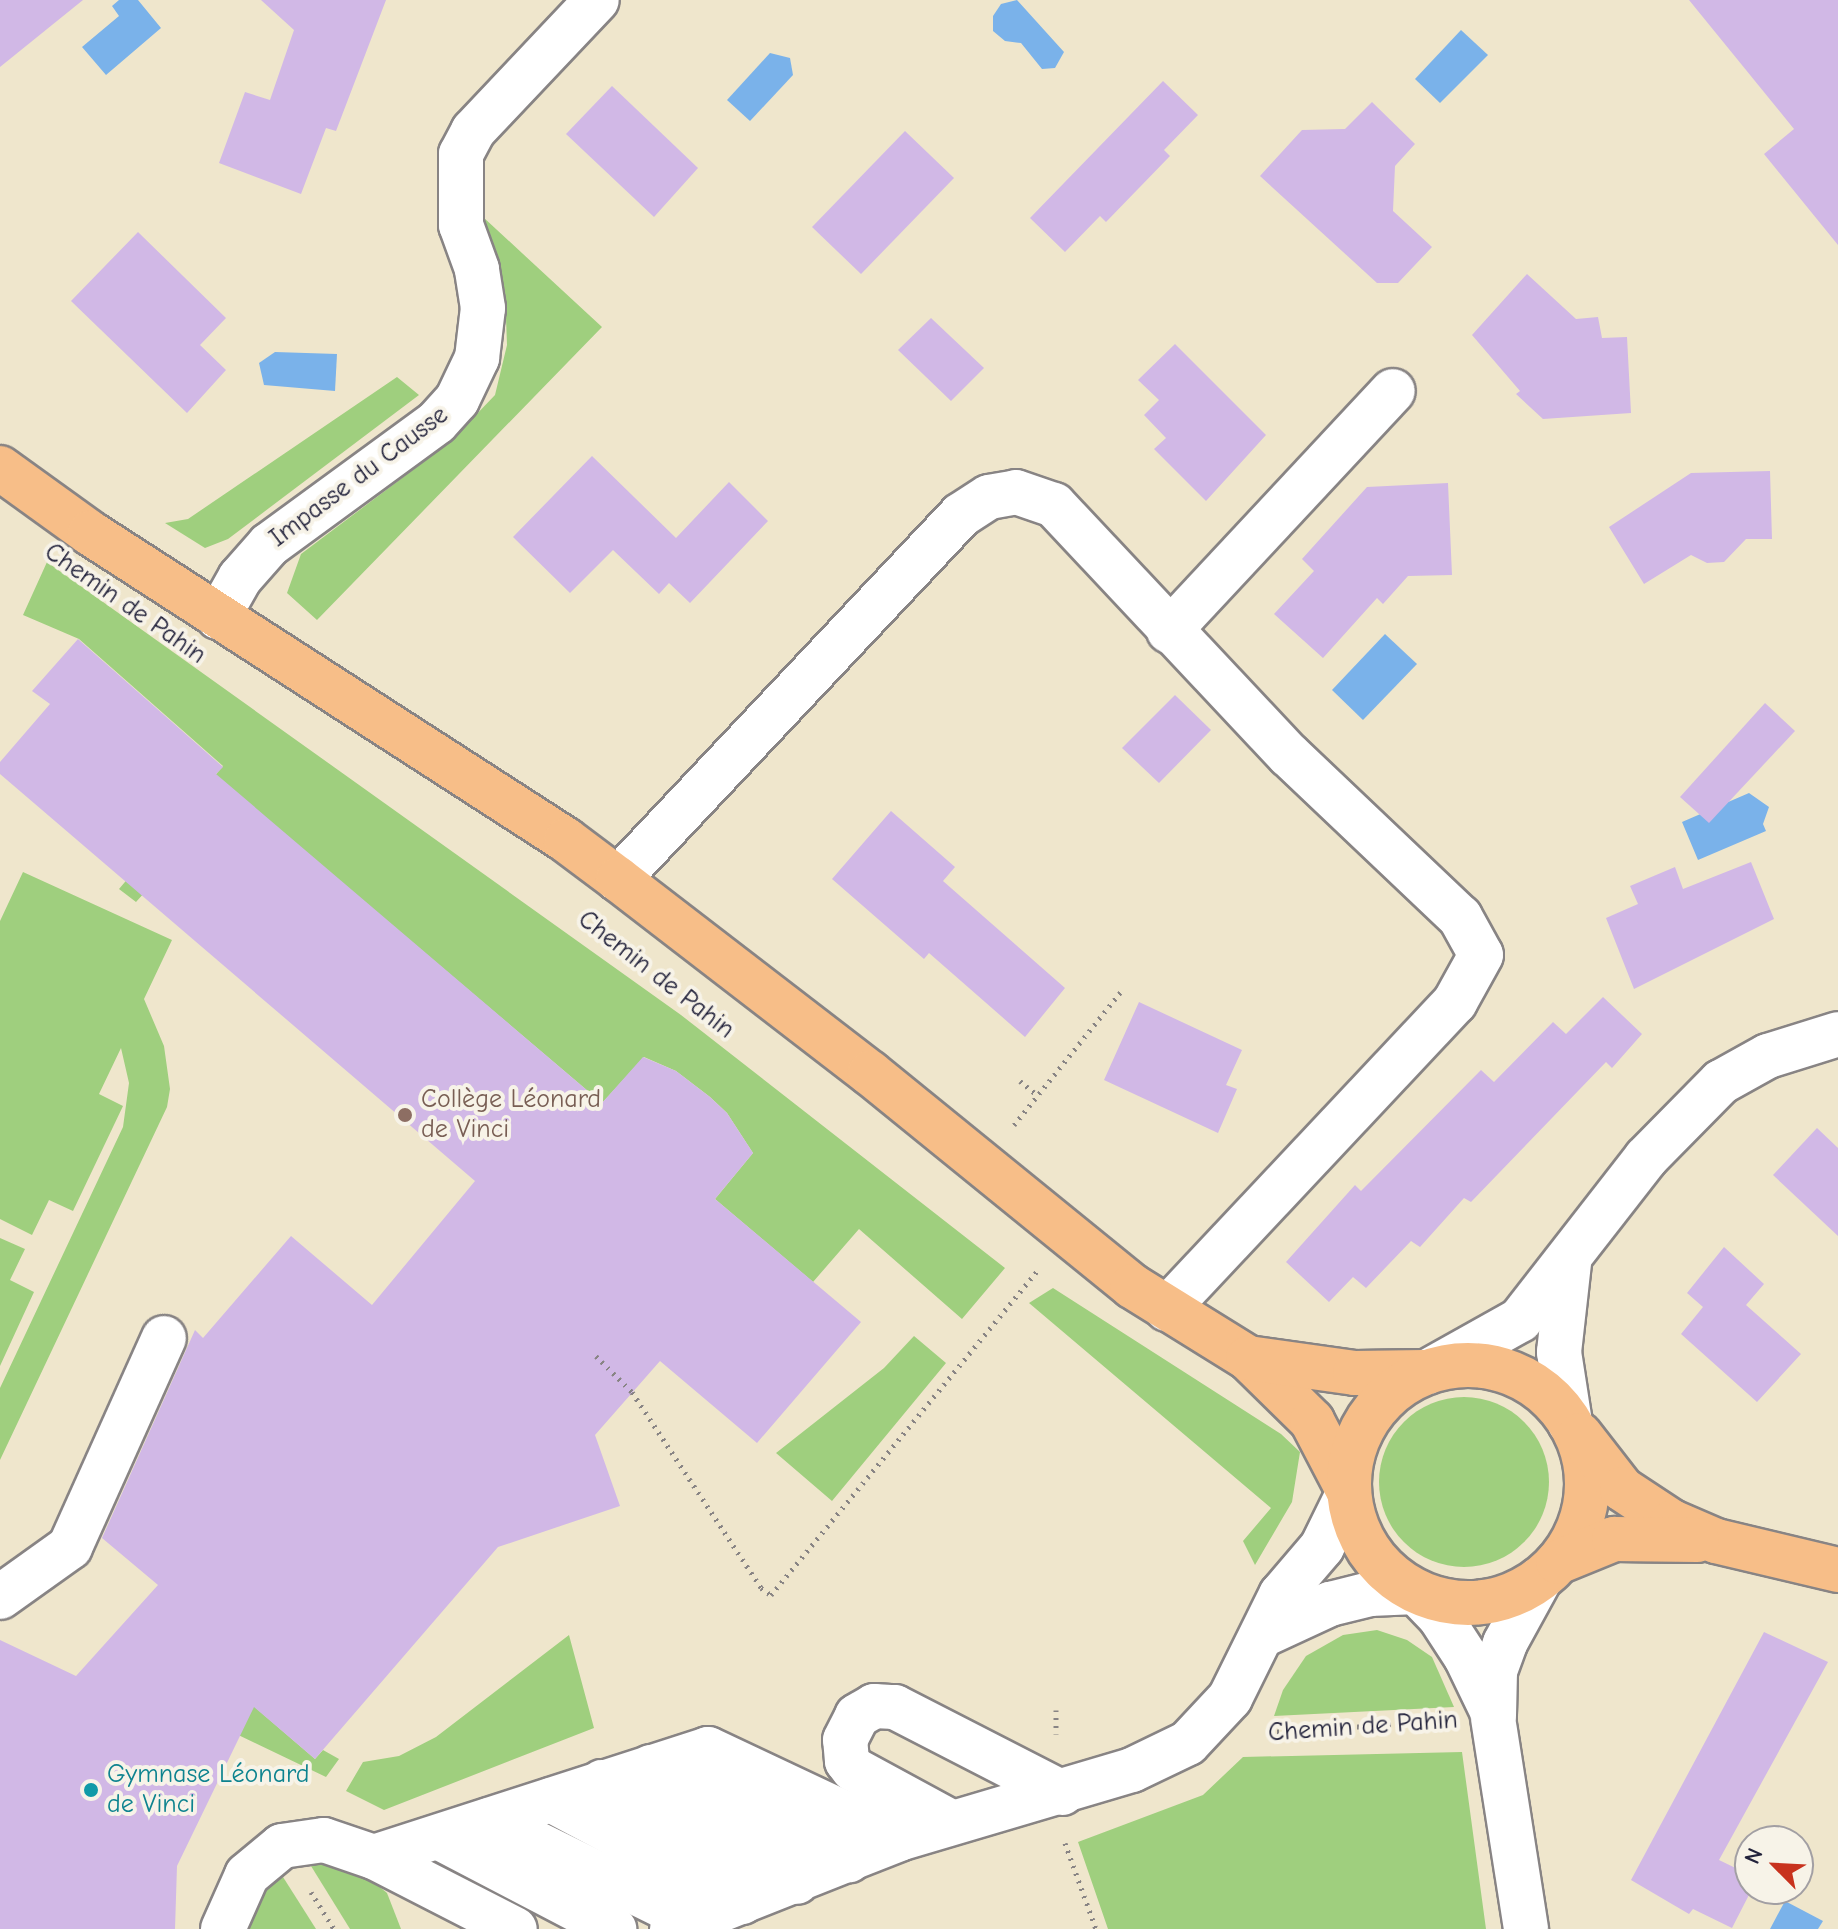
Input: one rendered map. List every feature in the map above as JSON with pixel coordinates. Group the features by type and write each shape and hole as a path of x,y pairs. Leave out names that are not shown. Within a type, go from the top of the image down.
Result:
{"main road":[{"name":"Chemin de Pahin","path":"0,468 218,617 553,832 618,879 1167,1309 1248,1358 1312,1421 1349,1492"},
{"name":"Chemin de Pahin","path":"1248,1358 1355,1373 1427,1372"},
{"path":"1716,1541 1614,1539 1549,1571 1520,1592 1474,1604 1416,1592 1370,1553 1355,1524 1349,1492 1352,1460 1362,1429 1390,1394 1427,1372 1471,1365 1513,1374 1555,1403 1622,1489 1672,1522 1716,1541 1838,1570"},
{"path":"1549,1571 1581,1521 1586,1496 1580,1447 1570,1423"}],"street":[{"name":"Impasse du Causse","path":"218,617 240,578 269,545 437,422 457,400 477,358 483,308 477,269 461,225 461,154 473,131 597,0"},
{"path":"1169,631 1393,391"},
{"path":"618,879 961,515 989,497 1016,492 1054,505 1169,631 1289,755 1460,917 1481,955 1455,1002 1167,1309"},
{"path":"1427,1372 1520,1320 1569,1261 1581,1239 1697,1102 1742,1069 1838,1034"},
{"path":"1569,1261 1559,1352 1570,1423"},
{"path":"0,1597 70,1547 164,1338"},
{"path":"489,1820 682,1925 899,1839 1062,1793 1170,1755 1195,1738 1230,1698 1265,1634 1281,1595 1322,1547 1349,1492"},
{"path":"1265,1634 1330,1604 1370,1594 1416,1592 1440,1617 1466,1657 1494,1715 1495,1671 1505,1643 1549,1571"},
{"path":"951,1822 853,1769 847,1761 845,1740 857,1716 874,1706 895,1707 1062,1793"},
{"path":"1493,1718 1526,1929"},
{"path":"374,1857 708,1749 899,1839"},
{"path":"651,1767 849,1860"},
{"path":"602,1782 797,1882"},
{"path":"551,1800 743,1902"},
{"path":"438,1837 614,1929"},
{"path":"223,1929 247,1875 282,1846 324,1840 374,1857 515,1929"}],"path":[{"path":"1005,1139 1035,1093 1123,989"},
{"path":"1020,1081 1035,1093"},
{"path":"596,1356 632,1392 761,1588 771,1595 1037,1271 1025,1261"},
{"name":"Chemin de Pahin","path":"1258,1733 1493,1718"},
{"path":"1062,1793 1063,1840 1096,1929"}],"green space":[{"path":"483,217 602,327 317,620 287,593 301,554 450,442 495,395 507,345 505,291"},
{"path":"397,377 419,395 228,539 205,548 165,523 188,519"},
{"path":"47,562 681,1015 1005,1268 962,1319 859,1229 813,1282 715,1199 753,1153 727,1113 710,1097 676,1071 644,1057 602,1103 235,792 136,902 119,889 223,766 79,639 23,615"},
{"path":"23,872 172,940 144,999 164,1046 170,1089 167,1107 0,1460 0,1388 123,1127 129,1083 121,1048 99,1094 123,1106 73,1211 49,1200 32,1235 0,1219 0,921"},
{"path":"0,1238 25,1249 10,1280 34,1292 0,1366"},
{"path":"1053,1288 1281,1434 1300,1452 1292,1502 1255,1565 1243,1541 1271,1508 1029,1303"},
{"path":"914,1336 946,1363 832,1501 776,1453 884,1368"},
{"path":"1464,1397 1497,1403 1524,1422 1543,1449 1549,1482 1543,1515 1524,1542 1497,1561 1464,1567 1431,1561 1404,1542 1385,1515 1379,1482 1385,1449 1404,1422 1431,1403"},
{"path":"1377,1630 1407,1640 1432,1657 1454,1707 1274,1716 1283,1690 1306,1656 1343,1635"},
{"path":"569,1635 594,1728 384,1810 346,1791 363,1762 399,1756 436,1737"},
{"path":"206,1665 315,1759 323,1750 339,1759 326,1777 178,1706"},
{"path":"1462,1752 1486,1929 1108,1929 1078,1842 1203,1795 1243,1757"},
{"path":"326,1862 369,1878 387,1893 401,1929 350,1929 311,1866"},
{"path":"283,1877 316,1929 246,1929 263,1889"}],"water":[{"path":"119,0 138,0 161,28 106,75 82,47 119,16 112,6"},
{"path":"1017,0 1064,52 1055,68 1042,69 1021,43 1005,41 993,31 993,16 1001,4"},
{"path":"1461,30 1488,55 1440,103 1415,79"},
{"path":"770,53 790,58 793,75 750,121 727,100"},
{"path":"275,352 337,354 335,391 264,385 259,363"},
{"path":"1385,634 1417,664 1363,720 1332,690"},
{"path":"1749,793 1769,807 1763,824 1766,831 1698,860 1682,822"},
{"path":"1783,1905 1793,1905 1823,1921 1818,1929 1770,1929"}],"building":[{"path":"0,0 83,0 0,67"},
{"path":"261,0 386,0 336,131 326,128 301,194 219,163 245,92 270,100 294,30"},
{"path":"1689,0 1838,0 1838,245 1764,154 1794,129"},
{"path":"1163,81 1198,115 1164,150 1170,156 1106,222 1100,216 1065,252 1030,218"},
{"path":"612,86 698,168 654,217 566,134"},
{"path":"1372,102 1415,144 1395,166 1393,211 1432,247 1398,283 1377,283 1260,176 1302,130 1345,129"},
{"path":"905,131 954,178 861,274 812,227"},
{"path":"138,232 226,318 200,345 226,370 187,413 71,301"},
{"path":"1527,274 1576,319 1598,317 1602,338 1627,337 1631,413 1543,419 1516,394 1520,391 1472,335"},
{"path":"931,318 984,368 951,401 898,350"},
{"path":"1175,344 1266,435 1206,501 1154,449 1166,438 1144,415 1159,400 1138,380"},
{"path":"592,456 676,538 729,482 768,521 690,603 669,583 659,594 613,550 570,593 513,537"},
{"path":"1770,471 1772,539 1746,539 1724,562 1707,563 1691,555 1644,584 1609,527 1691,473"},
{"path":"1448,483 1452,575 1408,576 1383,604 1377,598 1323,658 1274,614 1314,571 1302,559 1367,487"},
{"path":"78,639 223,767 216,774 602,1103 643,1057 676,1071 710,1097 727,1113 753,1153 715,1199 861,1322 757,1443 660,1361 595,1435 620,1506 498,1547 315,1759 254,1707 177,1866 175,1929 0,1929 0,1640 76,1676 158,1585 102,1538 195,1330 203,1338 291,1236 372,1305 475,1181 0,774 0,762 50,704 32,691"},
{"path":"1175,695 1211,730 1159,783 1122,748"},
{"path":"1765,703 1795,731 1709,823 1680,797"},
{"path":"891,811 955,867 943,881 1065,988 1025,1037 929,953 924,959 832,879"},
{"path":"1751,862 1774,919 1634,989 1606,918 1638,904 1630,886 1675,867 1683,889"},
{"path":"1603,997 1642,1034 1612,1068 1606,1062 1471,1202 1464,1198 1420,1247 1411,1241 1366,1288 1353,1277 1329,1302 1286,1262 1355,1185 1361,1191 1481,1070 1494,1082 1553,1022 1566,1034"},
{"path":"1139,1002 1242,1050 1226,1085 1237,1089 1218,1133 1104,1080"},
{"path":"1817,1128 1838,1148 1838,1236 1773,1175"},
{"path":"1724,1247 1764,1284 1746,1305 1801,1354 1757,1402 1681,1334 1703,1307 1687,1293"},
{"path":"1764,1632 1828,1662 1738,1825 1734,1825 1734,1833 1719,1860 1734,1867 1734,1905 1744,1905 1732,1928 1693,1909 1689,1914 1631,1880"}],"place":[{"name":"Collège Léonard de Vinci","path":"405,1115"},
{"name":"Gymnase Léonard de Vinci","path":"91,1790"}]}
